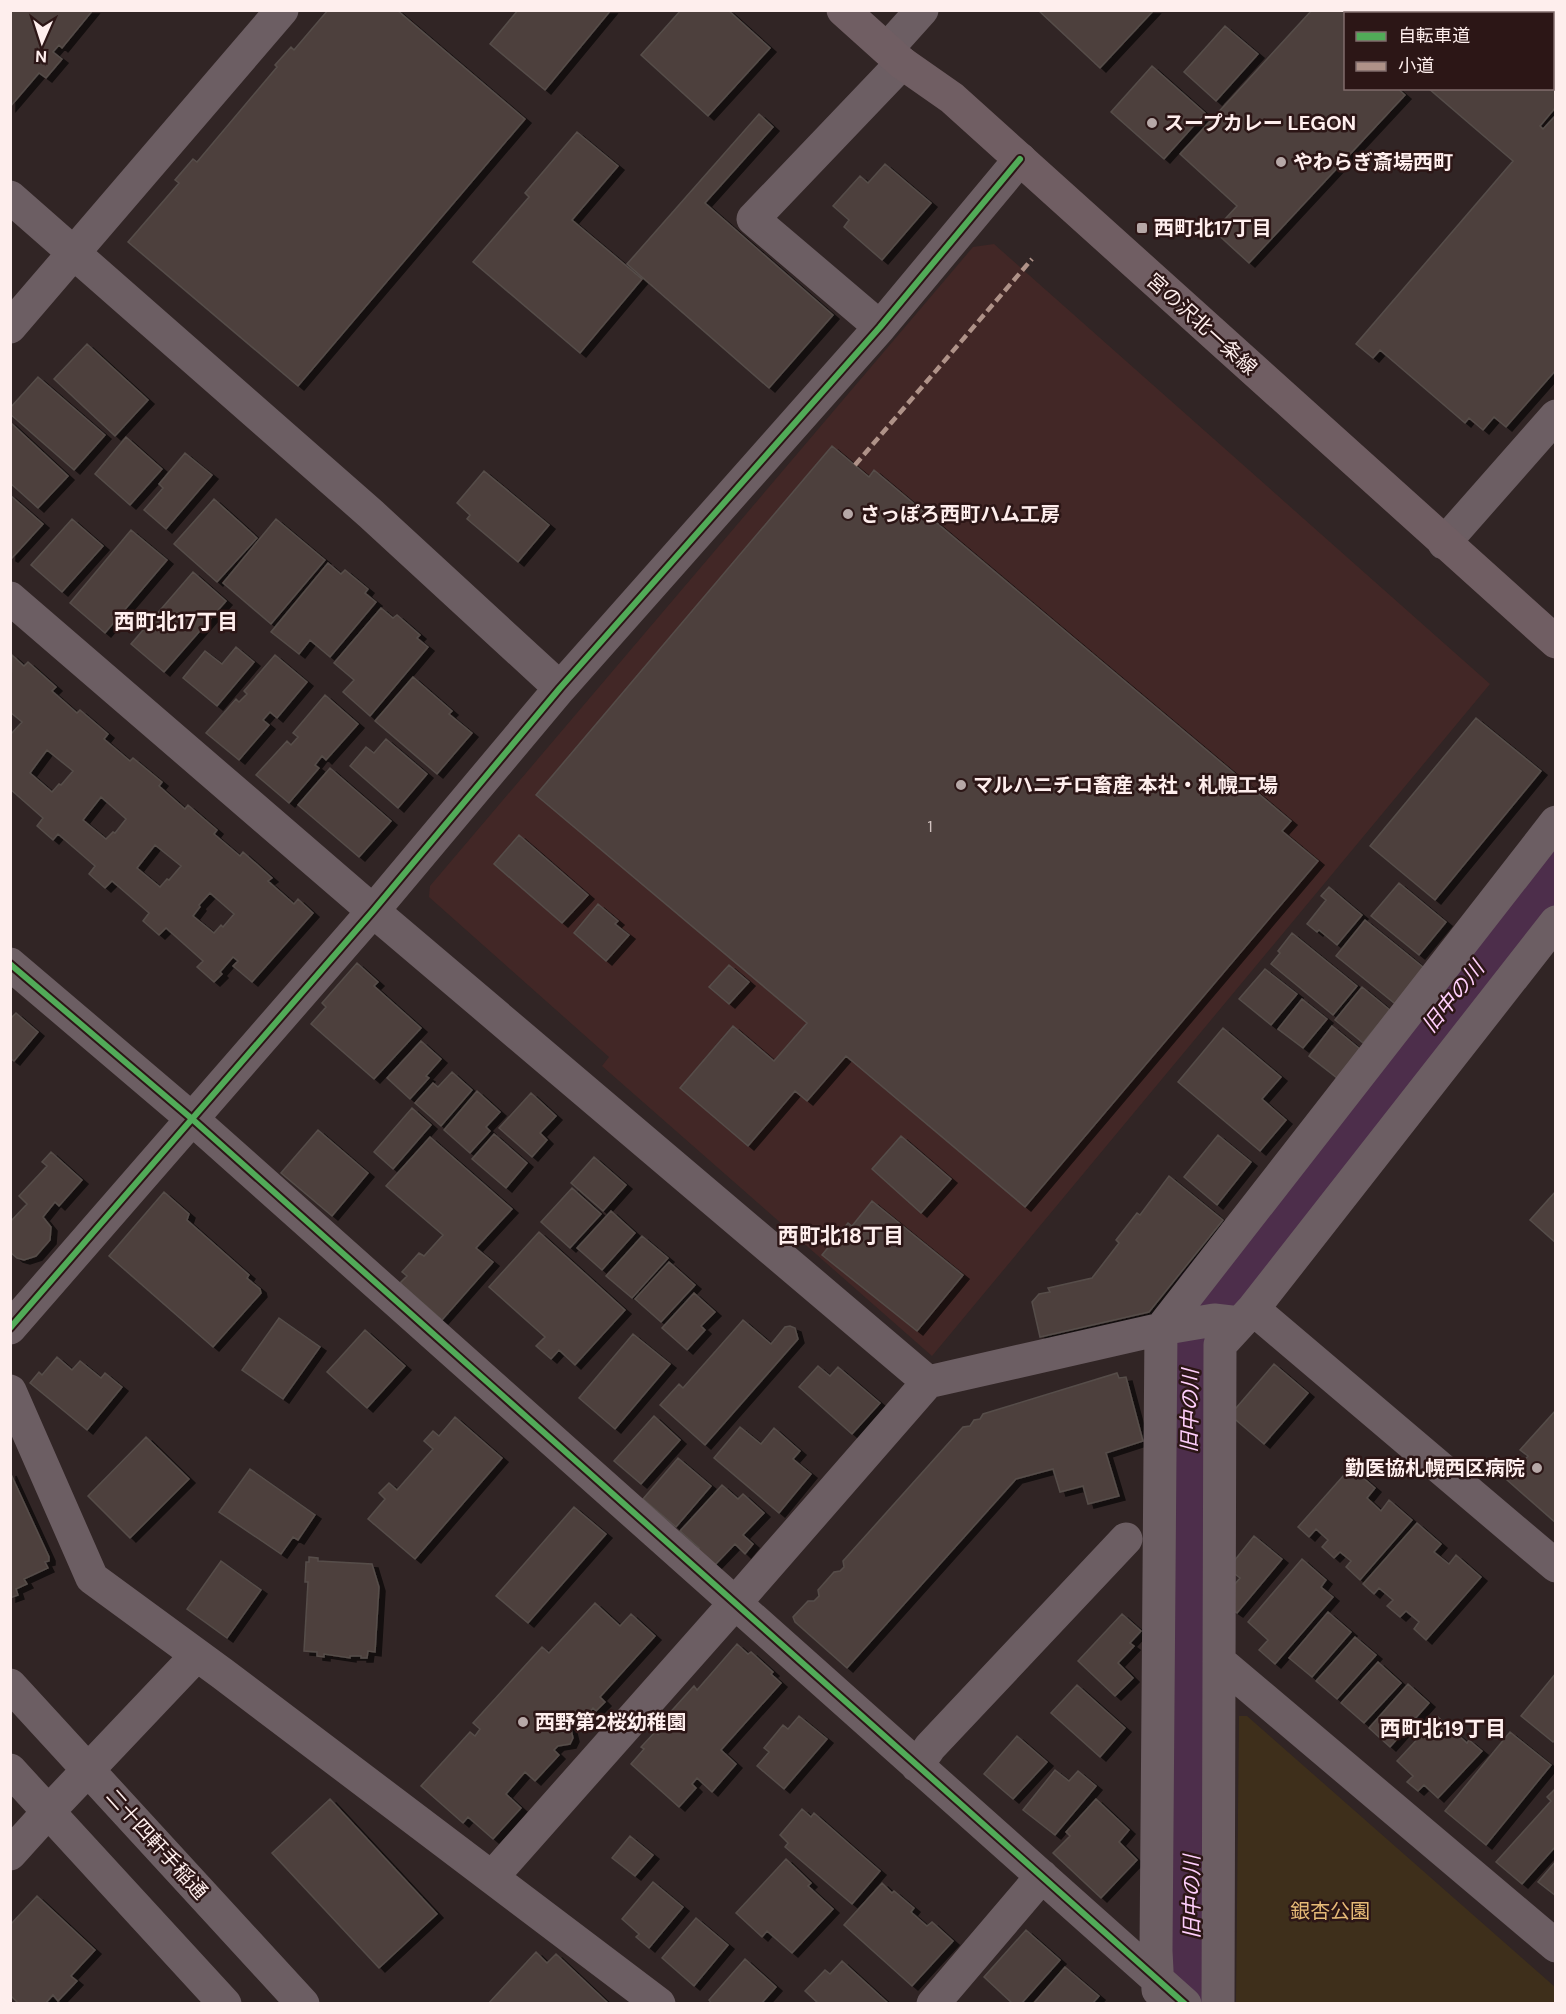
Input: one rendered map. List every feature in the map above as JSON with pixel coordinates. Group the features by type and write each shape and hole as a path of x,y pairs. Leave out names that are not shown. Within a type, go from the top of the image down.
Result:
{"main road":[{"name":"宮の沢北一条線","path":"843,10 894,56 952,98 1556,642"}],"street":[{"path":"10,327 282,10"},
{"path":"880,327 753,219 894,56 922,10"},
{"path":"10,1328 373,911 560,688 880,327 1020,159"},
{"path":"10,197 371,514 560,688"},
{"path":"1444,543 1556,416"},
{"path":"10,598 373,911 928,1382"},
{"path":"1168,1994 1156,1951 1169,1328 1556,822"},
{"path":"1218,2004 1220,1345 1236,1317 1556,922"},
{"path":"10,964 191,1118 736,1602 1041,1876 1168,1994"},
{"path":"493,1876 928,1382 1169,1328 1236,1317 1556,1566"},
{"path":"10,1391 92,1578 493,1876 659,2004"},
{"path":"917,1766 930,1747 1126,1539"},
{"path":"10,1854 196,1656"},
{"path":"1219,1661 1556,1946"},
{"name":"二十四軒手稲通","path":"10,1685 303,2004"},
{"path":"10,1770 225,2004"},
{"path":"933,2004 1041,1876"}],"shaded area":[{"name":"マルハニチロ畜産 本社・札幌工場","path":"994,244 1490,684 932,1356 602,1066 609,1057 429,897 430,886 973,247"}],"green space":[{"name":"銀杏公園","path":"1239,1716 1247,1716 1555,1987 1555,2003 1236,2003"}],"building":[{"path":"10,10 93,10 62,48 59,45 53,52 62,59 46,78 39,73 10,107"},
{"path":"328,10 397,10 525,119 298,386 128,242 179,183 175,180 193,159 197,162 277,67 275,65 291,47 294,50"},
{"path":"518,10 611,10 545,90 490,44"},
{"path":"681,10 728,10 770,48 708,116 641,55"},
{"path":"1038,10 1154,10 1100,68"},
{"path":"1312,10 1359,10 1360,12 1344,12 1344,90 1399,90 1405,95 1249,263 1214,231 1237,206 1180,154"},
{"path":"1444,10 1472,10 1474,12 1442,12"},
{"path":"1508,10 1556,10 1556,67 1554,69 1554,12 1510,12"},
{"path":"1225,26 1258,54 1216,101 1184,72"},
{"path":"1152,66 1205,113 1164,159 1111,112"},
{"path":"1554,79 1556,80 1556,107 1540,126 1543,129 1556,115 1556,370 1506,427 1494,417 1483,430 1469,418 1465,423 1380,350 1373,358 1356,344 1513,161 1430,90 1554,90"},
{"path":"759,114 773,127 705,203 833,315 769,388 627,264"},
{"path":"577,132 618,166 572,220 642,279 580,353 473,262 529,197 525,193"},
{"path":"885,164 931,203 882,260 844,227 849,220 833,206 860,176 868,183"},
{"path":"87,344 148,400 115,436 54,379"},
{"path":"38,377 105,435 74,470 10,414 10,408"},
{"path":"10,422 68,476 38,508 10,483"},
{"path":"126,437 162,469 130,505 95,474"},
{"path":"832,446 869,477 874,470 1291,821 1282,831 1318,861 1025,1207 846,1056 807,1101 795,1091 748,1146 680,1088 733,1026 774,1061 807,1023 536,795"},
{"path":"185,453 212,475 166,529 144,510 163,488 159,484"},
{"path":"484,471 549,525 518,562 467,519 470,515 457,503"},
{"path":"10,495 43,524 12,558 10,557"},
{"path":"214,499 257,538 217,582 174,544"},
{"path":"72,519 103,546 62,592 31,565"},
{"path":"276,519 325,560 271,624 223,583"},
{"path":"131,530 167,560 105,633 70,603"},
{"path":"328,563 341,574 345,570 368,589 365,593 376,602 330,657 310,640 299,654 271,632"},
{"path":"193,572 226,601 164,672 131,644"},
{"path":"381,608 393,618 397,615 420,635 417,638 428,647 370,716 343,692 354,680 334,663"},
{"path":"236,647 254,662 217,706 183,678 205,651 222,664"},
{"path":"12,655 24,666 28,662 56,687 52,691 77,713 80,710 108,734 104,739 130,761 133,758 162,782 159,786 185,809 188,805 217,830 214,834 240,856 243,852 272,878 268,881 294,904 298,899 313,913 252,982 233,966 238,961 233,957 214,982 197,967 203,961 166,928 159,935 143,921 149,913 112,881 105,888 89,874 95,866 58,834 53,840 37,826 43,818 10,789 10,735 22,722 10,712","holes":["47,750 73,771 52,792 30,773","101,797 126,819 115,833 113,832 106,839 83,820","155,845 181,866 160,887 137,868","210,893 234,914 223,927 221,925 214,933 193,916 200,907 199,905"]},
{"path":"275,655 307,682 277,718 270,712 263,720 269,725 239,760 206,733 236,699 239,702 247,694 244,691"},
{"path":"413,677 452,711 449,714 472,733 437,774 375,721"},
{"path":"325,695 358,724 326,760 322,756 315,765 319,768 289,803 256,775 287,741 291,745 298,737 293,733"},
{"path":"1476,718 1541,771 1435,900 1370,846"},
{"path":"386,739 427,774 398,808 350,766 366,747 374,753"},
{"path":"330,768 391,821 359,857 298,805"},
{"path":"519,835 588,895 562,923 494,864"},
{"path":"1399,883 1446,922 1419,955 1371,916"},
{"path":"1329,887 1362,915 1337,945 1319,930 1317,932 1307,924 1326,900 1321,896"},
{"path":"598,904 618,921 615,924 629,935 606,961 574,933"},
{"path":"1365,920 1428,971 1399,1007 1336,956"},
{"path":"1292,933 1357,986 1333,1015 1271,964"},
{"path":"357,963 378,982 374,986 421,1028 374,1079 311,1024 326,1007 322,1003"},
{"path":"729,965 749,982 729,1004 709,987"},
{"path":"1265,969 1297,994 1271,1025 1239,999"},
{"path":"1362,987 1390,1010 1363,1043 1335,1020"},
{"path":"1302,999 1327,1019 1303,1048 1278,1029"},
{"path":"16,1013 38,1032 14,1061 10,1058 10,1019"},
{"path":"1332,1026 1360,1049 1337,1078 1309,1056"},
{"path":"1223,1028 1281,1077 1262,1099 1286,1120 1260,1151 1178,1082"},
{"path":"421,1041 441,1059 426,1076 429,1078 410,1099 387,1078"},
{"path":"452,1072 472,1090 441,1126 415,1103 433,1083 438,1087"},
{"path":"477,1091 500,1112 486,1127 490,1131 470,1153 444,1130"},
{"path":"531,1093 556,1116 540,1133 547,1140 532,1157 499,1128"},
{"path":"412,1108 431,1125 393,1169 374,1152"},
{"path":"318,1130 368,1173 332,1216 281,1173"},
{"path":"494,1134 527,1163 506,1188 472,1159"},
{"path":"1218,1135 1251,1162 1217,1205 1184,1177"},
{"path":"901,1136 951,1179 921,1213 872,1169"},
{"path":"430,1137 512,1209 476,1248 493,1262 442,1320 400,1283 407,1276 402,1272 419,1253 424,1256 443,1235 386,1186"},
{"path":"51,1152 82,1180 59,1206 55,1202 43,1217 51,1227 50,1240 36,1256 24,1260 10,1252 10,1222 27,1204 19,1196 47,1166 42,1162"},
{"path":"594,1157 626,1185 603,1211 571,1183"},
{"path":"1169,1176 1223,1220 1149,1312 1040,1337 1032,1302 1039,1294 1050,1292 1048,1288 1092,1278 1119,1243 1116,1240 1137,1213 1140,1215"},
{"path":"572,1188 601,1214 570,1248 541,1222"},
{"path":"1556,1191 1556,1243 1530,1220"},
{"path":"164,1192 189,1214 187,1220 249,1275 247,1278 260,1289 261,1293 213,1347 109,1256"},
{"path":"872,1201 963,1275 917,1331 822,1255 848,1223 852,1226"},
{"path":"611,1211 635,1233 602,1270 577,1248"},
{"path":"539,1232 625,1310 575,1365 559,1350 551,1359 536,1346 545,1337 489,1287"},
{"path":"642,1236 668,1258 632,1298 606,1276"},
{"path":"669,1262 695,1285 661,1322 635,1299"},
{"path":"694,1293 715,1312 701,1326 705,1330 687,1350 662,1328"},
{"path":"279,1318 320,1347 283,1399 242,1370"},
{"path":"743,1320 771,1344 785,1327 790,1326 795,1328 798,1339 705,1445 660,1405 679,1384 683,1388"},
{"path":"365,1330 405,1366 367,1408 327,1372"},
{"path":"633,1334 670,1364 615,1429 579,1398"},
{"path":"57,1357 72,1370 80,1361 101,1378 105,1373 122,1387 87,1430 30,1383 39,1372 42,1375"},
{"path":"1274,1364 1308,1393 1264,1444 1230,1415"},
{"path":"818,1366 830,1376 838,1367 880,1403 852,1434 799,1387"},
{"path":"1117,1373 1119,1378 1126,1377 1143,1441 1106,1453 1119,1496 1088,1504 1083,1486 1060,1492 1053,1469 1016,1479 847,1668 795,1622 793,1617 808,1601 814,1601 819,1596 818,1590 834,1572 844,1567 843,1561 963,1427 970,1426 983,1414"},
{"name":"勤医協札幌西区病院","path":"1556,1410 1556,1523 1507,1480 1528,1456 1520,1450"},
{"path":"654,1416 680,1440 641,1484 614,1461"},
{"path":"455,1417 502,1458 415,1559 368,1519 385,1499 379,1493 389,1483 397,1490 433,1449 424,1441 433,1431 439,1436"},
{"path":"740,1427 761,1444 774,1428 800,1451 793,1459 811,1474 779,1513 714,1458"},
{"path":"146,1437 189,1479 130,1538 88,1496"},
{"path":"678,1458 711,1486 676,1527 643,1499"},
{"path":"1351,1467 1375,1488 1367,1498 1381,1511 1389,1500 1412,1520 1360,1580 1346,1567 1351,1561 1340,1552 1334,1558 1322,1547 1328,1540 1316,1529 1309,1537 1298,1527"},
{"path":"250,1469 315,1515 298,1540 293,1537 281,1554 219,1512"},
{"path":"10,1472 49,1561 45,1562 48,1568 24,1579 27,1584 16,1589 18,1595 10,1598"},
{"path":"722,1485 738,1499 743,1494 764,1513 743,1535 753,1544 745,1554 735,1544 713,1567 696,1551 699,1548 680,1531"},
{"path":"574,1507 606,1534 528,1623 496,1596"},
{"path":"1417,1523 1441,1544 1434,1552 1449,1564 1456,1555 1481,1577 1426,1640 1414,1629 1419,1622 1406,1611 1400,1617 1387,1606 1393,1600 1379,1588 1374,1594 1363,1584"},
{"path":"1254,1536 1282,1559 1237,1613 1230,1608 1228,1592 1240,1578 1231,1571 1234,1561"},
{"path":"309,1557 318,1558 318,1561 372,1564 379,1587 375,1652 368,1651 367,1658 324,1654 324,1657 317,1656 317,1652 304,1651 308,1582 305,1582 306,1562 309,1562"},
{"path":"1302,1559 1326,1580 1321,1587 1333,1597 1275,1664 1259,1650 1268,1640 1248,1622"},
{"path":"221,1561 261,1590 227,1638 187,1609"},
{"name":"西野第2桜幼稚園","path":"595,1603 620,1626 631,1614 655,1636 600,1697 605,1702 596,1711 593,1708 578,1725 573,1721 570,1725 573,1738 570,1744 558,1746 554,1750 559,1755 535,1781 525,1772 506,1794 521,1808 493,1839 468,1817 463,1823 421,1786 470,1732 475,1736 480,1729 473,1723 542,1647 549,1653"},
{"path":"1328,1612 1351,1632 1312,1677 1289,1658"},
{"path":"1122,1614 1141,1631 1130,1643 1134,1646 1118,1663 1133,1678 1115,1696 1078,1661"},
{"path":"1355,1637 1376,1655 1337,1699 1316,1681"},
{"path":"737,1644 748,1654 751,1652 773,1672 771,1674 781,1683 721,1750 736,1764 712,1792 697,1778 692,1784 696,1788 679,1807 631,1764 644,1749 641,1747 655,1732 658,1734 669,1720 666,1717 694,1686 697,1690"},
{"path":"1378,1662 1401,1683 1364,1723 1341,1703"},
{"path":"1556,1673 1556,1739 1553,1742 1521,1716"},
{"path":"1408,1684 1429,1703 1390,1747 1369,1728"},
{"path":"1077,1685 1125,1728 1100,1757 1051,1713"},
{"path":"799,1716 827,1739 784,1789 757,1766 769,1752 764,1748 783,1725 788,1729"},
{"path":"1438,1717 1467,1743 1469,1740 1482,1751 1438,1798 1424,1785 1418,1791 1407,1782 1413,1776 1397,1761"},
{"path":"1510,1732 1551,1765 1486,1845 1445,1811"},
{"path":"1017,1736 1047,1762 1013,1799 984,1774"},
{"path":"1055,1770 1069,1781 1078,1771 1096,1786 1055,1835 1023,1810"},
{"path":"1556,1788 1556,1846 1522,1884 1496,1862 1551,1801 1547,1797"},
{"path":"330,1799 437,1914 379,1968 272,1853"},
{"path":"1096,1799 1129,1830 1119,1842 1137,1860 1101,1898 1053,1853 1070,1836 1066,1832"},
{"path":"802,1809 811,1817 814,1813 880,1871 852,1904 785,1847 788,1843 780,1835"},
{"path":"630,1836 653,1855 635,1876 612,1858"},
{"path":"786,1859 811,1883 808,1886 833,1909 792,1953 767,1931 762,1937 736,1913"},
{"path":"1556,1861 1556,1896 1538,1882"},
{"path":"653,1882 683,1907 649,1948 636,1937 639,1934 622,1919"},
{"path":"882,1883 914,1908 911,1912 927,1926 932,1922 953,1941 912,1986 844,1925"},
{"path":"37,1896 95,1950 71,1976 77,1981 58,2001 53,1995 45,2004 19,2004 10,1995 10,1925"},
{"path":"696,1918 728,1945 694,1986 662,1958"},
{"path":"1026,1930 1060,1960 1021,2004 1013,2004 984,1977"},
{"path":"536,1952 547,1963 556,1954 609,2004 488,2004"},
{"path":"745,1959 776,1987 761,2004 712,2004 709,2000"},
{"path":"842,1961 889,2004 819,2004 805,1991 825,1970 830,1974"},
{"path":"1065,1967 1099,1996 1092,2004 1033,2004"}],"waterway":[{"name":"旧中の川","path":"1186,2004 1192,1975 1189,1819 1192,1673 1189,1364 1208,1297 1556,873"}],"marked path":[{"path":"855,465 1032,259"}],"cycle path":[{"path":"10,1328 373,911 560,688 880,327 1020,159"},
{"path":"10,964 191,1118 1185,2004"}],"place":[{"name":"スープカレー LEGON","path":"1152,123"},
{"name":"やわらぎ斎場西町","path":"1281,162"},
{"name":"西町北17丁目","path":"1142,228"},
{"name":"さっぽろ西町ハム工房","path":"848,514"},
{"name":"マルハニチロ畜産 本社・札幌工場","path":"961,785"},
{"name":"勤医協札幌西区病院","path":"1537,1468"},
{"name":"西野第2桜幼稚園","path":"523,1722"}],"district":[{"name":"西町北17丁目","path":"176,622"},
{"name":"西町北18丁目","path":"841,1236"},
{"name":"西町北19丁目","path":"1443,1729"}]}
